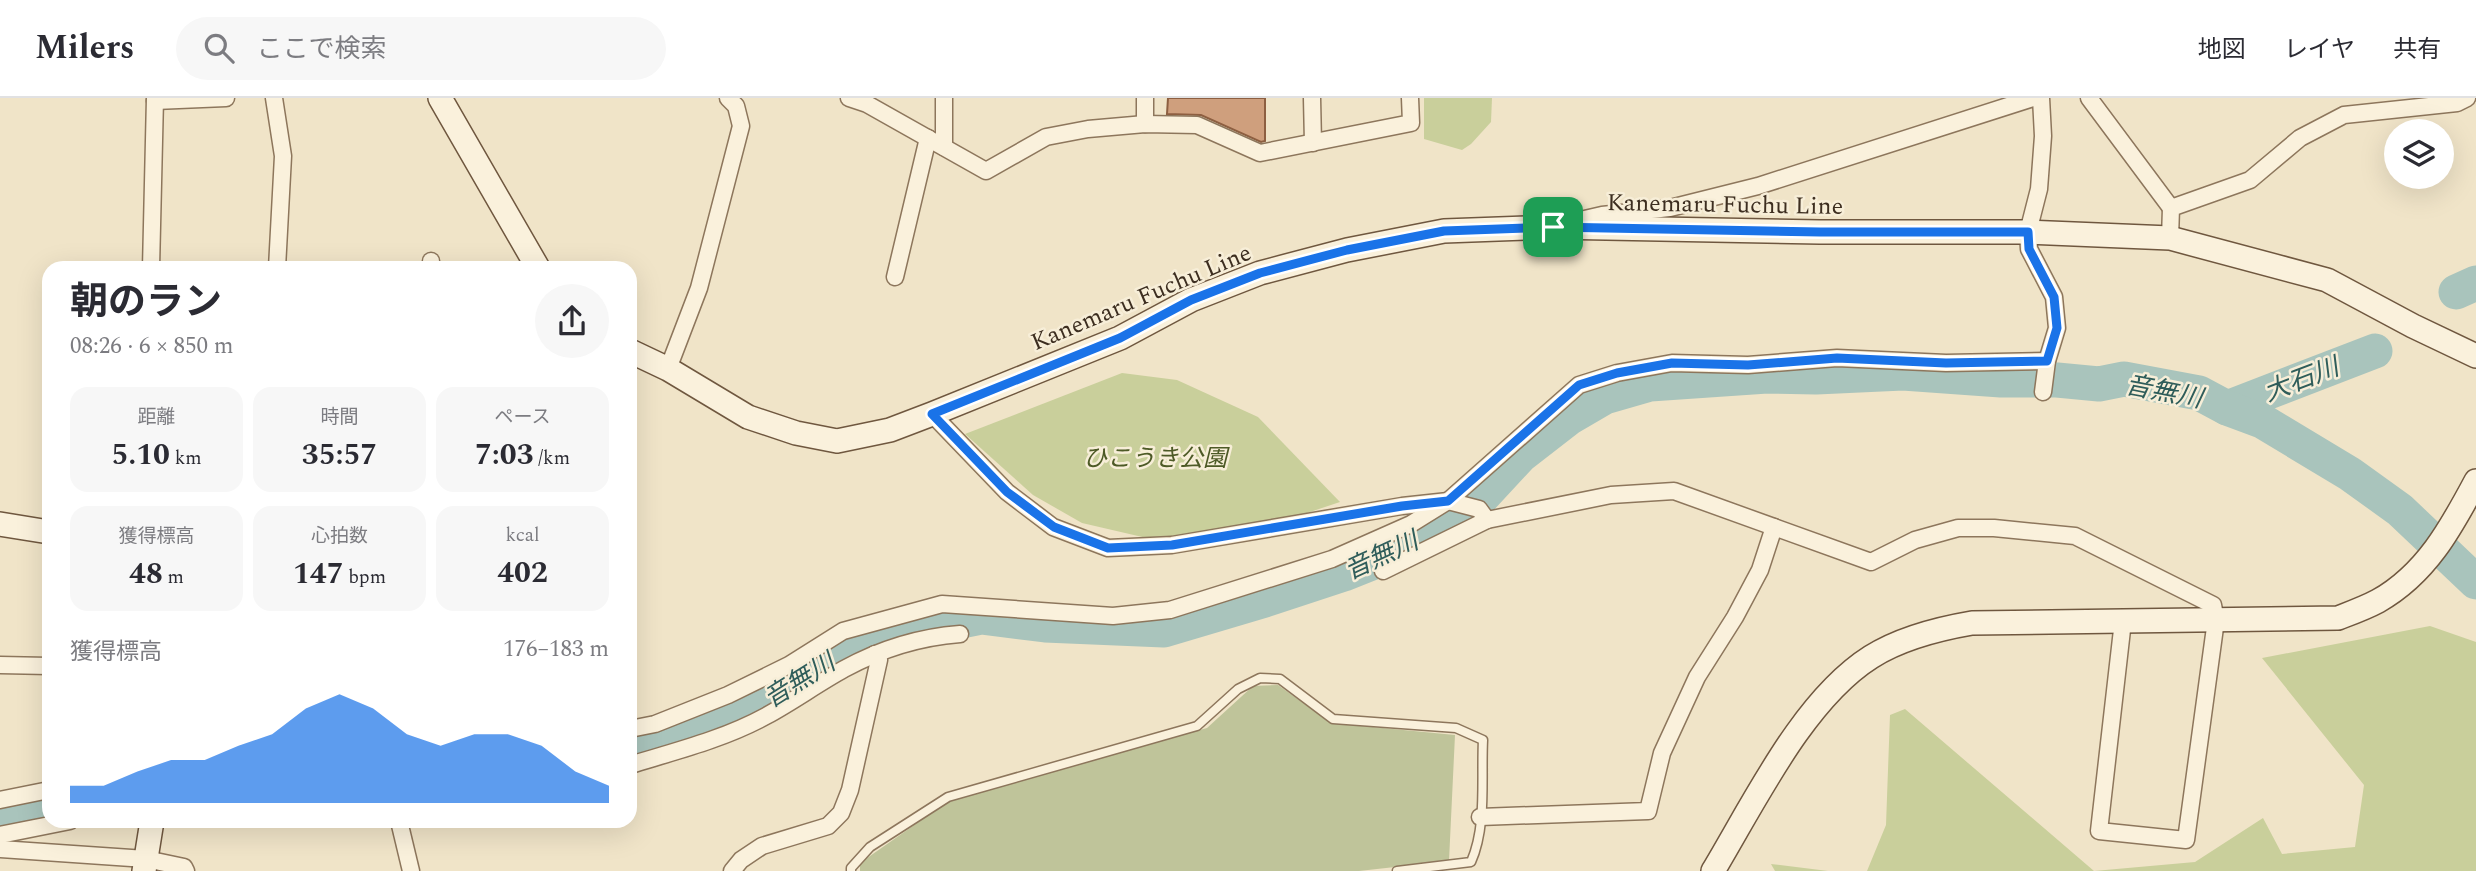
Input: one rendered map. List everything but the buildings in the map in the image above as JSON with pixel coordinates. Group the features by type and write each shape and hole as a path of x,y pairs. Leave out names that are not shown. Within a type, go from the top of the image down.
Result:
{"main road":[{"path":"440,98 534,261"},
{"name":"Kanemaru Fuchu Line","path":"637,354 668,369 748,416 796,433 837,441 890,430 932,414 1120,338 1191,300 1260,273 1347,250 1444,231 1553,227 1820,232 2028,232 2170,238 2327,279 2413,326 2476,356"},
{"path":"1713,871 1794,736 1826,695 1870,657 1902,641 1939,628 1972,623 2338,618 2378,601 2424,565 2449,532 2476,481"},
{"path":"0,524 42,531"},
{"path":"145,865 151,828"}],"street":[{"path":"150,261 155,100 226,98"},
{"path":"274,98 283,156 277,261"},
{"path":"668,369 699,288 741,126 736,106 728,98"},
{"path":"849,98 867,101 986,171 1046,137 1088,129 1145,124 1197,125 1260,153 1411,123 1410,98"},
{"path":"944,98 944,147"},
{"path":"1145,98 1145,124"},
{"path":"1312,98 1313,143"},
{"path":"1553,227 1602,215 1670,208 1758,187 2033,98"},
{"path":"2041,98 2043,135 2039,189 2028,232 2029,249 2054,297 2057,328 2047,361 2043,392"},
{"path":"2089,98 2171,208 2170,238"},
{"path":"2171,208 2250,180 2300,138 2344,115 2457,103 2467,98"},
{"path":"895,277 928,138"},
{"path":"637,728 655,724 728,695 789,665 843,631 942,604 1114,616 1170,610 1332,559 1410,524 1448,501 1579,385 1617,373 1672,363 1748,365 1837,358 1946,363 2047,361"},
{"path":"932,414 1007,492 1054,527 1108,548 1172,545 1402,506 1448,501 1483,515"},
{"path":"1383,571 1483,515 1611,495 1674,491 1871,562 1915,540 1958,528 1994,528 2075,536 2213,606 2216,620 2186,839 2099,831 2123,621"},
{"path":"1480,817 1648,811 1662,753 1697,677 1735,617 1760,570 1774,527"},
{"path":"637,763 700,744 764,717 842,670 875,654 941,635 960,634"},
{"path":"732,871 741,860 762,846 828,826 841,813 850,790 879,660 875,654"},
{"path":"0,665 42,666"},
{"path":"0,800 42,791"},
{"path":"0,835 42,827"},
{"path":"401,828 411,871"},
{"path":"0,849 184,867 186,871"}],"lane":[{"path":"852,871 851,868 870,847 948,797 1197,726 1238,689 1260,678 1280,679 1333,719 1456,728 1483,740 1480,817 1476,849 1471,862 1397,871"}],"green space":[{"path":"1424,98 1492,98 1491,122 1462,150 1424,139"},
{"name":"ひこうき公園","path":"1122,373 1177,380 1258,417 1340,502 1289,519 1151,539 1082,523 1033,495 965,434"},
{"path":"2430,626 2476,642 2476,871 2094,871 2195,862 2263,818 2282,854 2355,847 2364,785 2262,658"},
{"path":"1278,685 1331,723 1455,735 1449,861 1359,871 860,871 860,863 950,800 1207,728 1253,686"},
{"path":"1905,709 2094,871 1867,871 1886,825 1890,715"},
{"path":"1771,864 1828,871 1775,871"}],"waterway":[{"name":"大石川","path":"2456,292 2476,283"},
{"name":"大石川","path":"2227,408 2375,351"},
{"name":"音無川","path":"637,748 681,738 769,702 827,659 886,636 981,617 1045,625 1164,630 1344,574 1420,538 1481,498 1520,456 1569,418 1605,397 1650,384 1767,376 1903,373 2099,384 2124,379 2199,393 2227,408 2262,421 2350,474 2400,510 2476,582"},
{"path":"0,818 42,809"}],"route":[{"path":"1553,227 1820,232 2028,232 2029,249 2054,297 2057,328 2047,361 1946,363 1837,358 1748,365 1672,363 1617,373 1579,385 1448,501 1402,506 1172,545 1108,548 1054,527 1007,492 932,414 1120,338 1191,300 1260,273 1347,250 1444,231 1553,227"}]}
